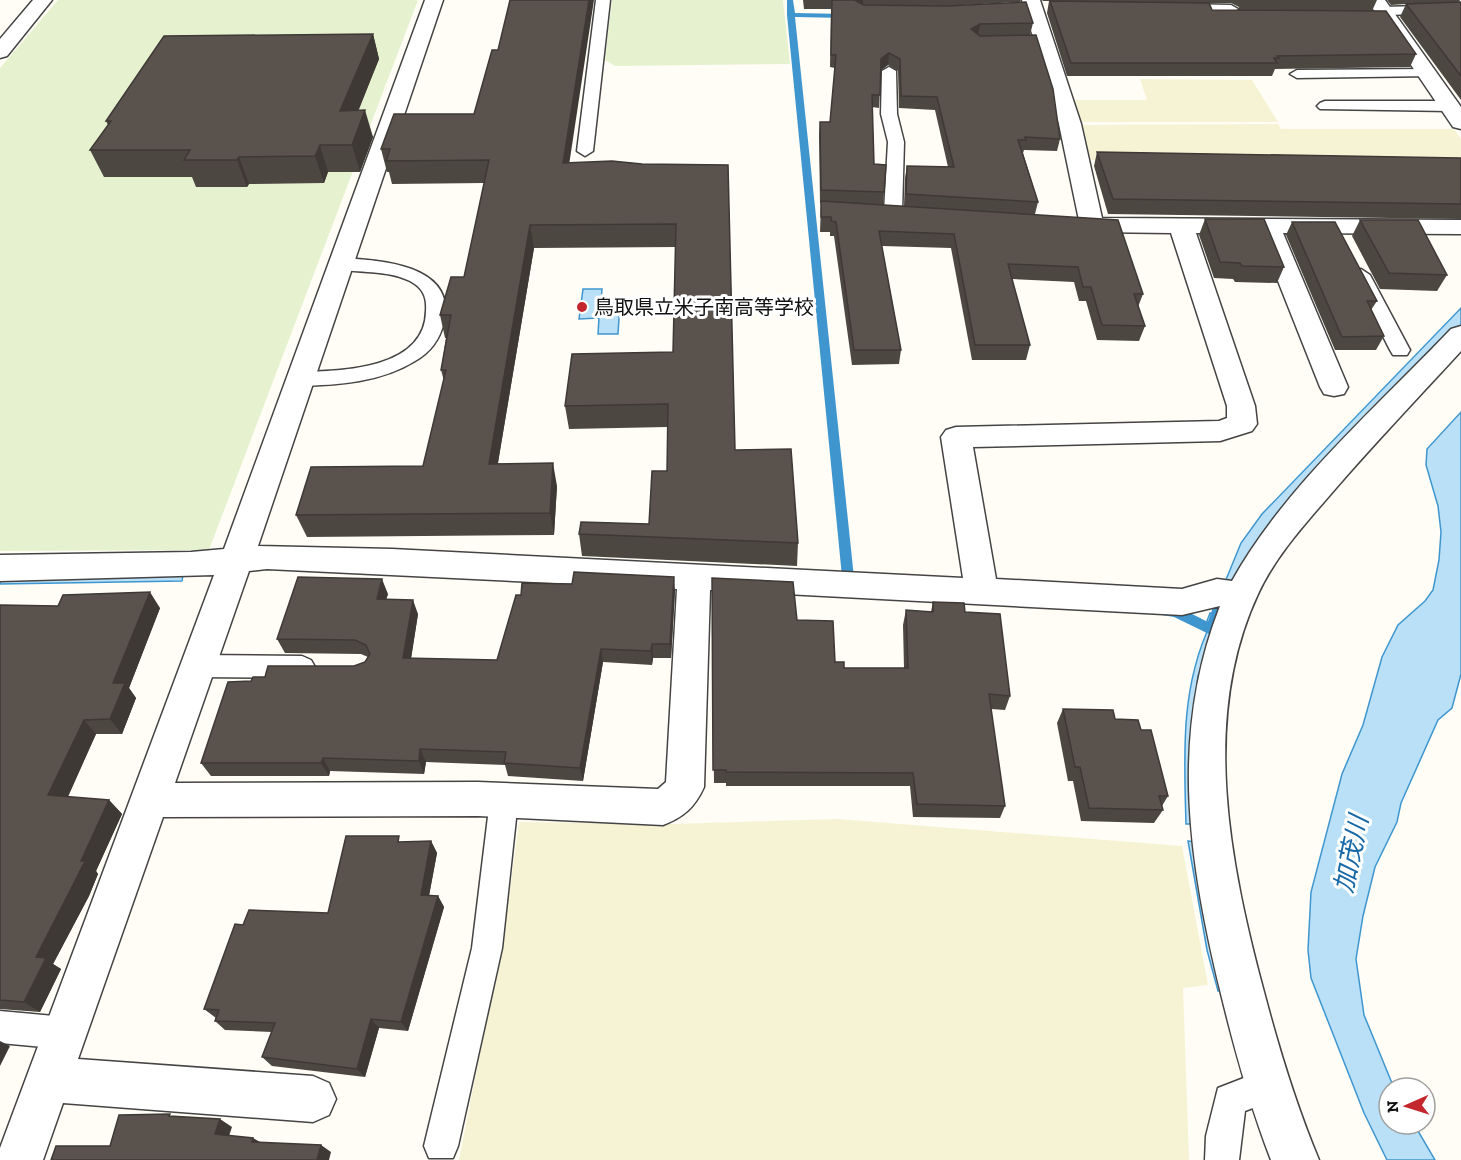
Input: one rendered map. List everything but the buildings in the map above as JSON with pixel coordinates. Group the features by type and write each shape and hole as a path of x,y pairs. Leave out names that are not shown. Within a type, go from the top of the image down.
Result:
{"street":[{"path":"0,52 19,16 43,0"},
{"path":"19,1160 236,561 434,0"},
{"path":"1033,6 1038,41 1070,124 1081,224 1461,227"},
{"path":"1378,12 1455,114"},
{"path":"982,592 956,436 1220,431 1242,424 1241,406 1181,225"},
{"path":"1268,226 1334,387"},
{"path":"1295,1160 1267,1086 1231,952 1210,839 1211,689 1222,638 1241,596 1265,554 1293,515 1461,335"},
{"path":"0,568 191,565 267,557 392,561 1182,602 1217,592 1241,596"},
{"path":"150,800 504,800 663,807 677,798 685,787 694,576"},
{"path":"48,1079 313,1099"}],"lane":[{"path":"585,151 603,0"},
{"path":"1161,8 1231,9"},
{"path":"1378,12 1461,9"},
{"path":"1190,16 1246,17"},
{"path":"889,70 889,114 896,142 887,212 915,213"},
{"path":"1297,74 1427,74"},
{"path":"1325,106 1455,114"},
{"path":"1336,226 1400,350"},
{"path":"300,379 358,376 391,365 424,345 436,318 439,301 434,289 417,279 379,265 340,264"},
{"path":"198,666 326,667"},
{"path":"441,1146 486,948 504,800"},
{"path":"0,1027 65,1033"},
{"path":"1222,1160 1223,1136 1230,1100 1267,1086"}],"shaded area":[{"path":"1140,79 1252,80 1278,122 1079,122 1072,100 1147,100"},
{"path":"1278,124 1281,129 1454,129 1461,139 1461,169 1091,160 1079,125"},
{"path":"837,819 1182,846 1208,985 1183,988 1189,1160 459,1160 505,925 519,822 671,824"}],"green space":[{"path":"58,0 418,0 209,550 0,551 0,68"},
{"path":"612,0 783,0 790,64 615,66 605,60"}],"water":[{"path":"583,289 602,289 601,303 620,303 618,334 598,334 599,318 579,319"},
{"path":"1461,308 1461,327 1241,583 1225,582 1241,543 1262,514"},
{"name":"加茂川","path":"1461,412 1461,674 1452,708 1438,720 1401,803 1397,822 1375,867 1363,916 1356,959 1364,1015 1389,1076 1377,1076 1377,1136 1421,1136 1435,1160 1387,1160 1364,1113 1311,978 1308,950 1311,892 1342,774 1363,725 1382,657 1398,625 1425,601 1433,590 1439,560 1441,532 1438,506 1426,465 1427,449"},
{"path":"183,575 182,581 0,584 0,578"},
{"path":"1210,613 1219,618 1198,676 1195,702 1193,824 1186,824 1186,722 1194,672 1211,623 1207,621"},
{"path":"1188,841 1196,842 1226,990 1218,991 1207,950"}],"waterway":[{"path":"790,0 792,15"},
{"path":"792,15 845,16"},
{"path":"792,15 849,587"},
{"path":"1212,629 1218,607"},
{"path":"1166,612 1176,612 1211,630"}],"place":[{"name":"鳥取県立米子南高等学校","path":"582,307"}]}
